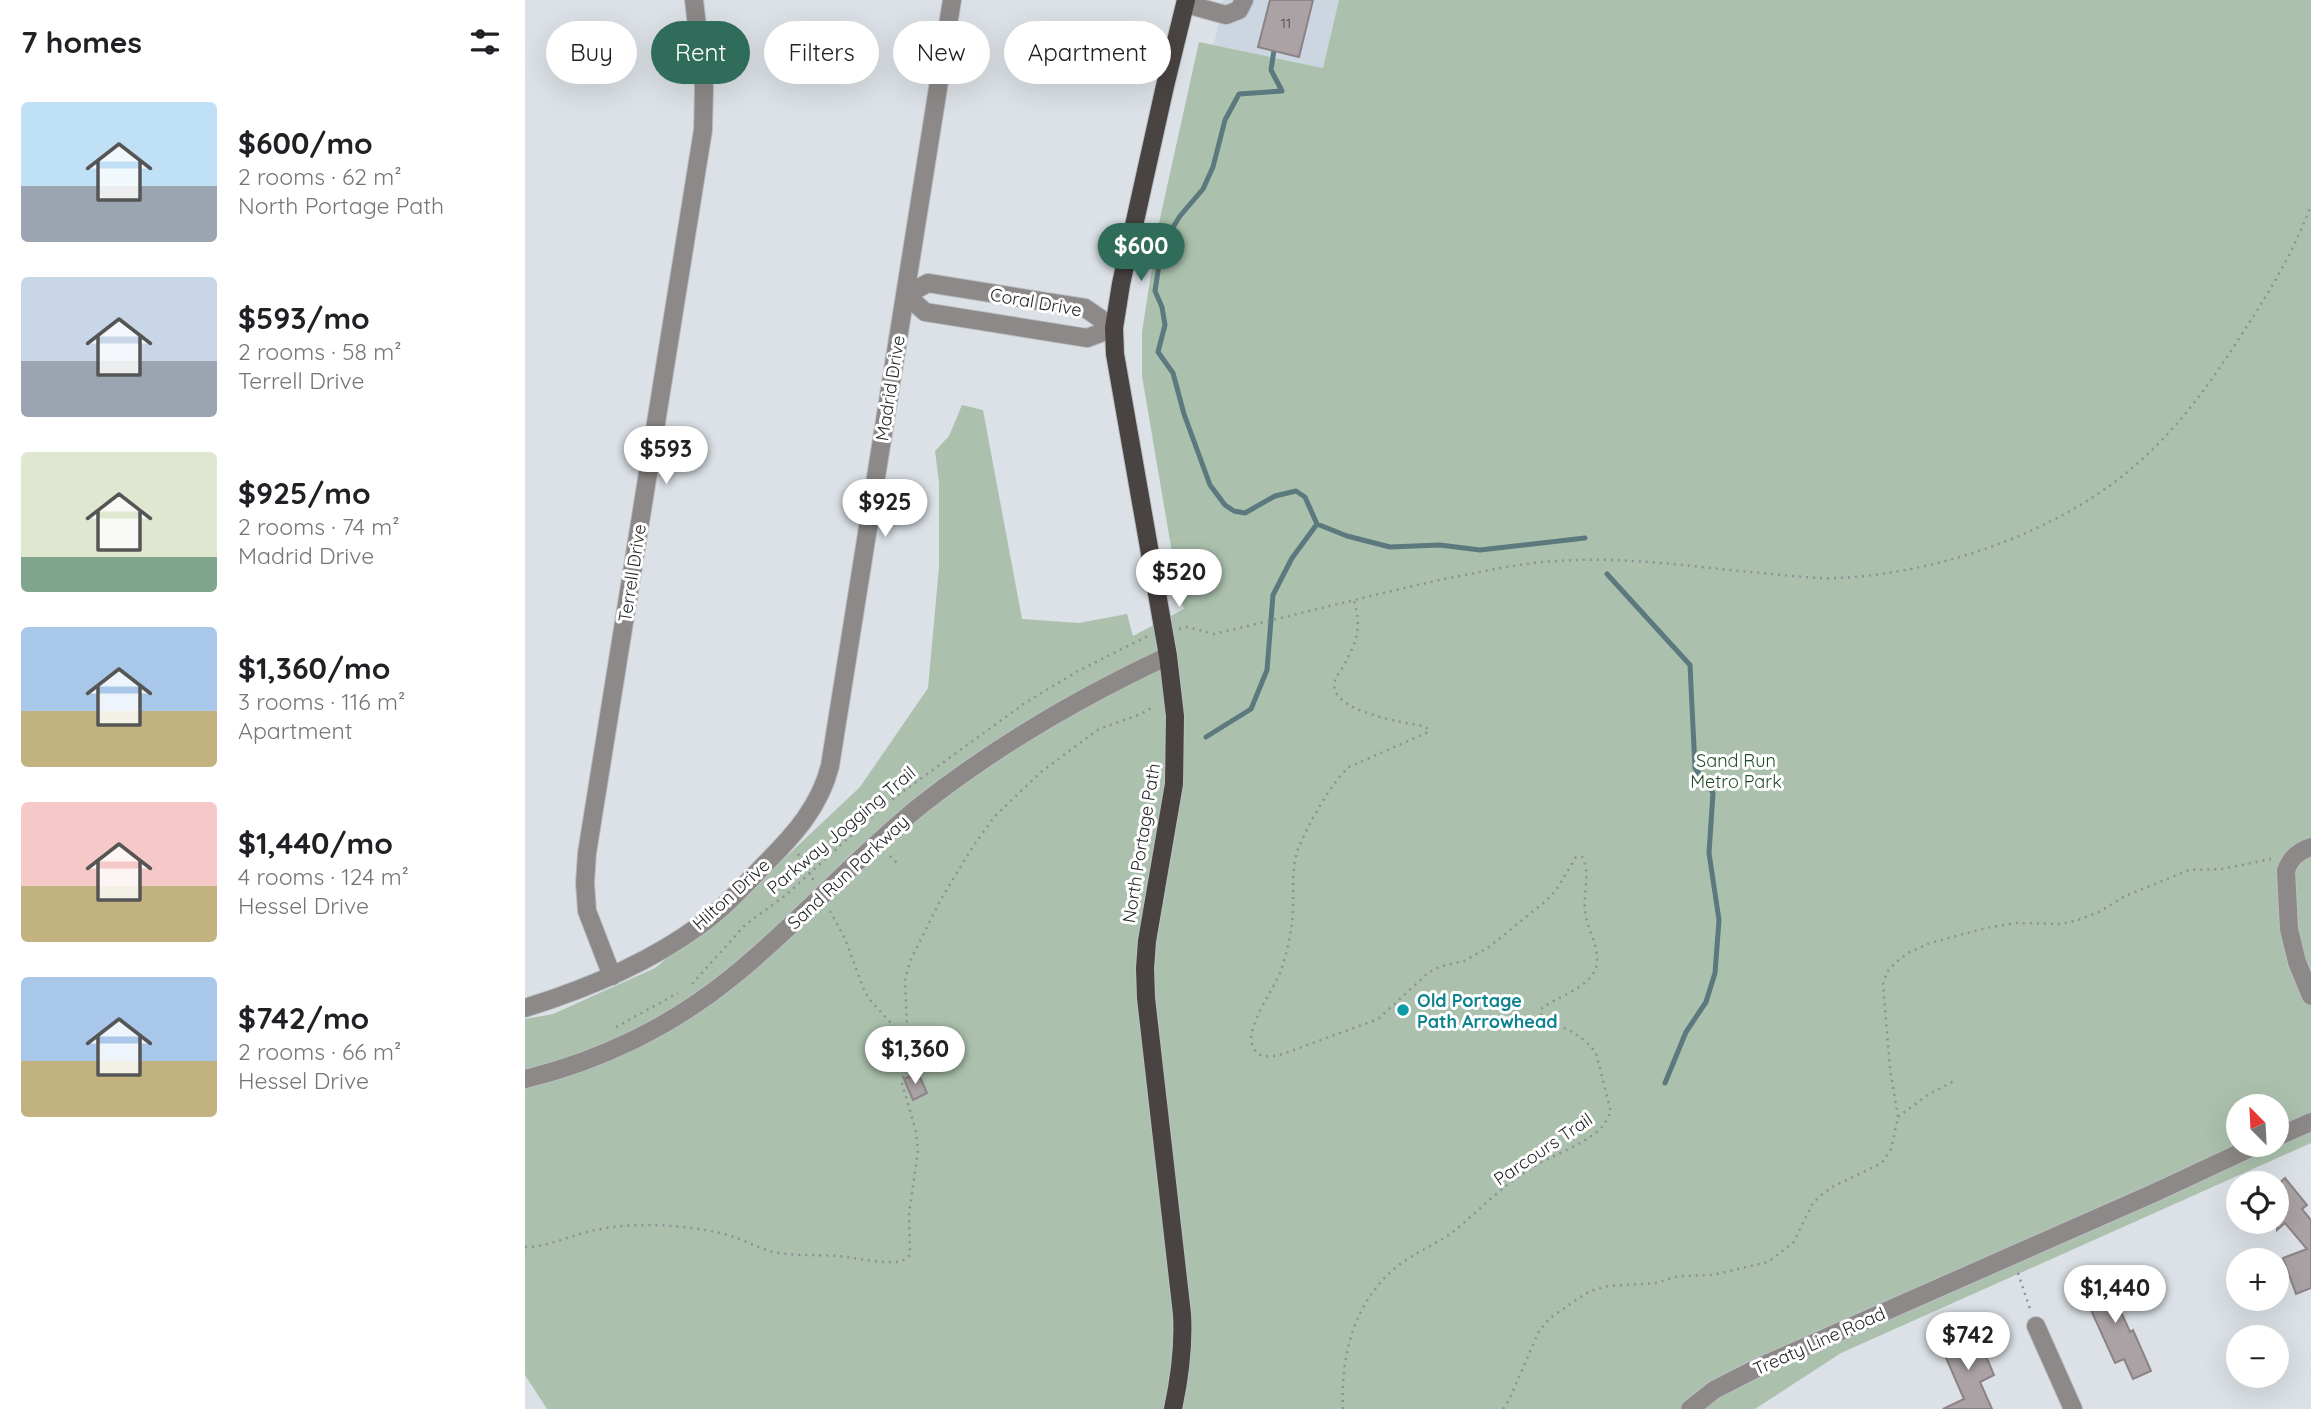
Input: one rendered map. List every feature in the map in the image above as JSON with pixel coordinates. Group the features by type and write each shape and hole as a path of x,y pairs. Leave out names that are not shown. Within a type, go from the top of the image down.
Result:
{"main road":[{"name":"North Portage Path","path":"1173,1409 1181,1371 1182,1314 1145,968 1149,929 1174,784 1175,716 1168,656 1115,355 1114,328 1121,284 1186,2"}],"street":[{"name":"Terrell Drive","path":"612,976 587,911 587,853 703,130 704,87 694,0"},
{"name":"Madrid Drive","path":"827,776 952,0"},
{"path":"1186,2 1226,15 1239,10 1244,0"},
{"name":"Coral Drive","path":"928,283 1085,308 1114,328 1087,338 925,312 906,295 928,283"},
{"name":"Sand Run Parkway","path":"525,1079 597,1056 668,1022 734,975 919,807 973,766 1078,700 1168,656"},
{"name":"Hilton Drive","path":"525,1008 612,976 665,948 698,926 740,890 786,841 817,802 827,776"},
{"path":"2311,847 2297,853 2286,872 2289,929 2297,962 2311,996"},
{"path":"2289,1132 2311,1122"},
{"name":"Treaty Line Road","path":"1690,1409 1714,1390 1757,1368 2230,1157"},
{"path":"2036,1326 2073,1409"}],"path":[{"path":"1214,634 1503,567 1606,559 1837,578 1886,573 1945,560 2011,538 2080,506 2137,464 2175,425 2204,392 2265,299 2311,205"},
{"name":"Parcours Trail","path":"1343,1409 1342,1376 1355,1324 1367,1297 1385,1277 1401,1263 1451,1233 1530,1169 1588,1137 1602,1126 1611,1112 1596,1053 1583,1038 1541,1016 1541,1009 1576,989 1596,969 1598,958 1585,912 1586,875 1583,857 1576,857 1547,900 1489,947 1464,961 1439,967 1428,973 1378,1019 1283,1055 1267,1058 1258,1054 1252,1043 1252,1029 1281,969 1292,925 1299,846 1330,789 1339,775 1349,767 1429,730 1424,726 1370,715 1347,703 1336,692 1334,682 1357,638 1359,622 1354,601"},
{"name":"Parkway Jogging Trail","path":"615,1028 685,989 700,977 745,925 786,895 877,812 962,747 1025,703 1142,638"},
{"path":"525,1247 556,1243 585,1232 615,1226 641,1226 714,1232 735,1237 769,1251 787,1254 840,1256 873,1261 905,1260 910,1255 909,1213 918,1151 914,1123 902,1083 908,1045 905,979 911,959 941,899 995,816 1041,772 1099,729 1153,707"},
{"path":"786,841 799,854 845,939 864,990 908,1045"},
{"path":"1503,1409 1531,1346 1550,1318 1590,1291 1608,1286 1657,1283 1679,1276 1712,1275 1768,1262 1793,1242 1813,1203 1820,1196 1832,1187 1882,1163 1891,1149 1898,1117 1890,1069 1883,984 1887,972 1908,953 1930,943 1986,928 2016,923 2061,924 2078,920 2135,892 2189,870 2222,869 2271,859 2291,860"},
{"path":"1898,1117 1926,1096 1954,1081"},
{"path":"2012,1256 2036,1326"}],"shaded area":[{"path":"1223,0 1339,0 1323,68 1214,45"}],"green space":[{"name":"Sand Run Metro Park","path":"1339,0 2311,0 2311,1143 2289,1153 2289,1094 2226,1094 2226,1157 2280,1157 2248,1171 2226,1171 2226,1181 1841,1353 1755,1409 547,1409 525,1375 525,1019 553,1014 655,968 753,888 860,787 928,688 939,567 939,482 935,451 949,436 962,405 983,410 1022,619 1079,623 1127,614 1133,636 1184,609 1178,588 1142,376 1142,332 1159,223 1199,42 1323,68"}],"building":[{"path":"1270,0 1313,0 1299,57 1258,47"},
{"path":"918,1073 927,1093 913,1100 904,1079"},
{"path":"2289,1183 2307,1205 2302,1209 2311,1220 2311,1288 2296,1294 2289,1275 2289,1256 2307,1249 2289,1228"},
{"path":"2102,1269 2151,1371 2133,1379 2124,1359 2115,1363 2090,1308 2094,1307 2082,1278"},
{"path":"1962,1332 1964,1337 1969,1335 1977,1352 1983,1349 1994,1375 1980,1382 1992,1409 1943,1409 1964,1399 1944,1353 1947,1352 1942,1340"}],"waterway":[{"path":"1274,50 1271,70 1282,91 1239,94 1225,120 1213,167 1203,189 1180,216 1162,245 1155,291 1162,307 1165,325 1158,352 1173,373 1184,414 1210,485 1225,505 1234,511 1245,513 1275,496 1296,491 1305,497 1317,524 1347,536 1390,547 1440,545 1480,550 1585,538"},
{"path":"1206,737 1251,709 1267,670 1273,595 1292,558 1317,524"},
{"path":"1607,574 1690,665 1695,768 1713,793 1709,853 1719,920 1715,973 1706,1002 1686,1032 1665,1083"}],"place":[{"name":"Old Portage Path Arrowhead","path":"1403,1010"}]}
